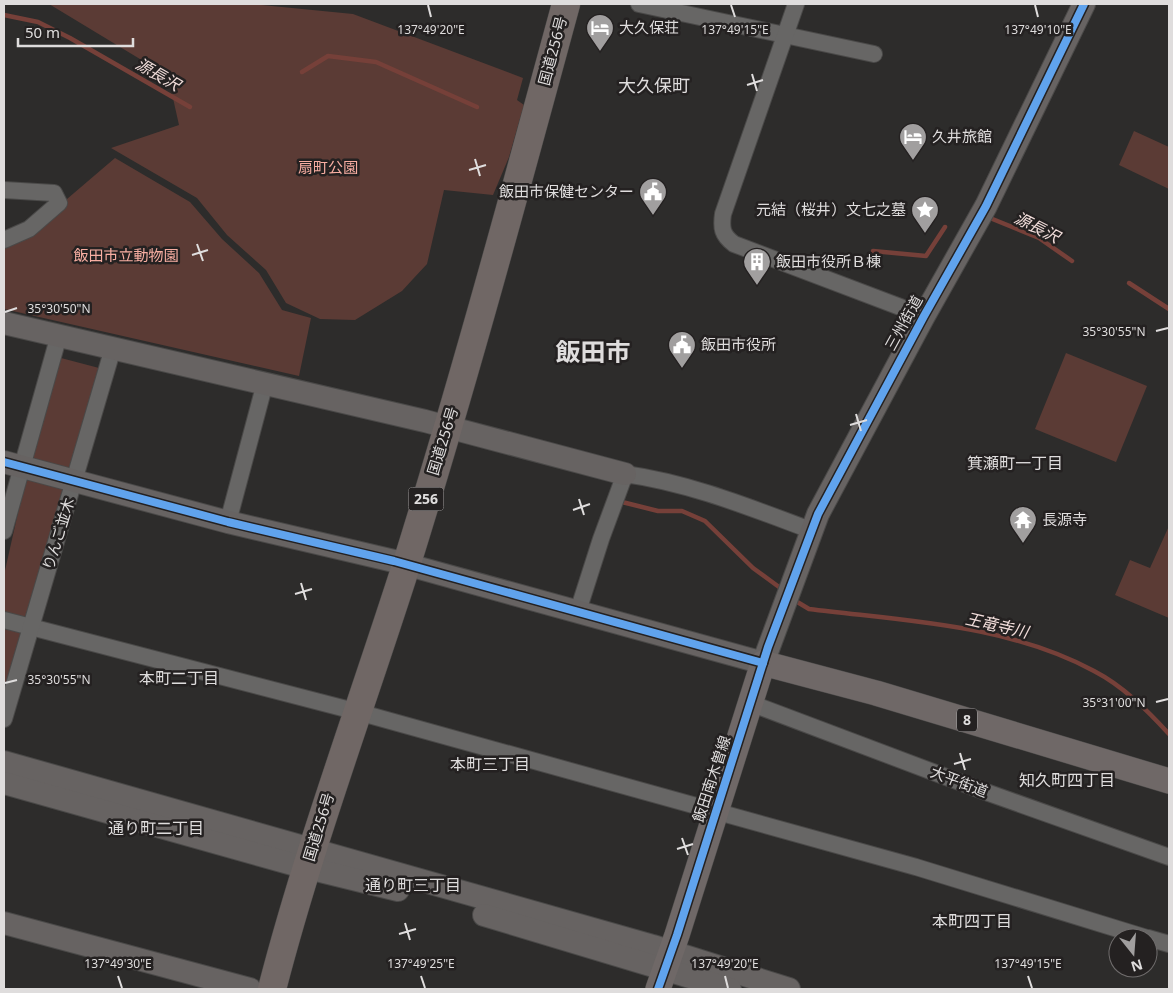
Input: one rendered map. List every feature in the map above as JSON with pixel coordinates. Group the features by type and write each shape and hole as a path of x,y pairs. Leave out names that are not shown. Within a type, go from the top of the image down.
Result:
{"highway":[{"name":"国道256号","path":"272,989 317,830 358,712 448,427 566,4"}],"main road":[{"name":"飯田南木曽線","path":"665,970 763,663"},
{"name":"8","path":"763,663 876,693 1169,782"}],"street":[{"path":"639,4 874,54"},
{"path":"796,4 723,214 721,227 726,238 734,244 924,316"},
{"name":"三州街道","path":"763,663 818,514 924,316 986,206 1084,4"},
{"path":"4,190 54,193 58,203 29,229 4,240"},
{"path":"4,323 448,427 625,474 654,478 707,493 813,531"},
{"path":"4,531 13,465 59,335"},
{"name":"りんご並木","path":"4,719 113,348"},
{"path":"228,522 265,383"},
{"path":"13,465 228,522 406,564 763,663"},
{"path":"578,611 601,539 625,474"},
{"path":"4,620 358,712 916,867 1115,928"},
{"name":"大平街道","path":"750,703 986,792 1169,857"},
{"path":"4,762 454,906 730,989"},
{"path":"4,783 309,859"},
{"path":"4,923 250,989"},
{"path":"665,970 789,989"}],"green space":[{"name":"扇町公園","path":"49,4 251,4 353,14 523,78 517,100 524,105 509,157 493,195 444,190 427,264 402,291 355,320 320,319 286,303 266,270 227,235 197,198 111,148 179,125 168,76"},
{"path":"1134,131 1169,147 1169,189 1119,165"},
{"name":"飯田市立動物園","path":"115,158 190,202 222,239 259,273 282,310 311,318 299,376 4,309 4,247 50,221 67,199"},
{"path":"1066,353 1147,386 1116,462 1035,429"},
{"path":"61,358 99,368 4,695 4,575 26,477"},
{"path":"1169,526 1169,618 1115,595 1130,560 1150,568"}],"waterway":[{"name":"源長沢","path":"4,15 38,22 70,38 190,107"},
{"name":"源長沢","path":"302,72 328,56 376,62 477,107"},
{"name":"源長沢","path":"990,218 1039,238 1072,261"},
{"name":"源長沢","path":"873,251 926,256 945,227"},
{"name":"源長沢","path":"1129,283 1169,309"},
{"name":"王竜寺川","path":"622,502 658,511 682,511 705,521 753,568 779,587"},
{"name":"王竜寺川","path":"794,600 809,609 918,621 991,634 1061,655 1105,677 1125,691 1169,734"}],"cycle path":[{"path":"658,989 677,935 768,647 818,514 924,316 986,206 1084,4"},
{"path":"4,462 228,522 394,561 763,663"}],"place":[{"name":"大久保荘","path":"600,52"},
{"name":"久井旅館","path":"913,161"},
{"name":"飯田市保健センター","path":"653,216"},
{"name":"元結（桜井）文七之墓","path":"925,234"},
{"name":"飯田市役所Ｂ棟","path":"757,286"},
{"name":"飯田市役所","path":"682,369"},
{"name":"長源寺","path":"1023,544"}],"district":[{"name":"大久保町","path":"654,86"},
{"name":"飯田市","path":"593,352"},
{"name":"箕瀬町一丁目","path":"1015,463"},
{"name":"本町二丁目","path":"179,678"},
{"name":"本町三丁目","path":"490,764"},
{"name":"知久町四丁目","path":"1067,780"},
{"name":"通り町二丁目","path":"156,828"},
{"name":"通り町三丁目","path":"413,885"},
{"name":"本町四丁目","path":"972,921"}]}
